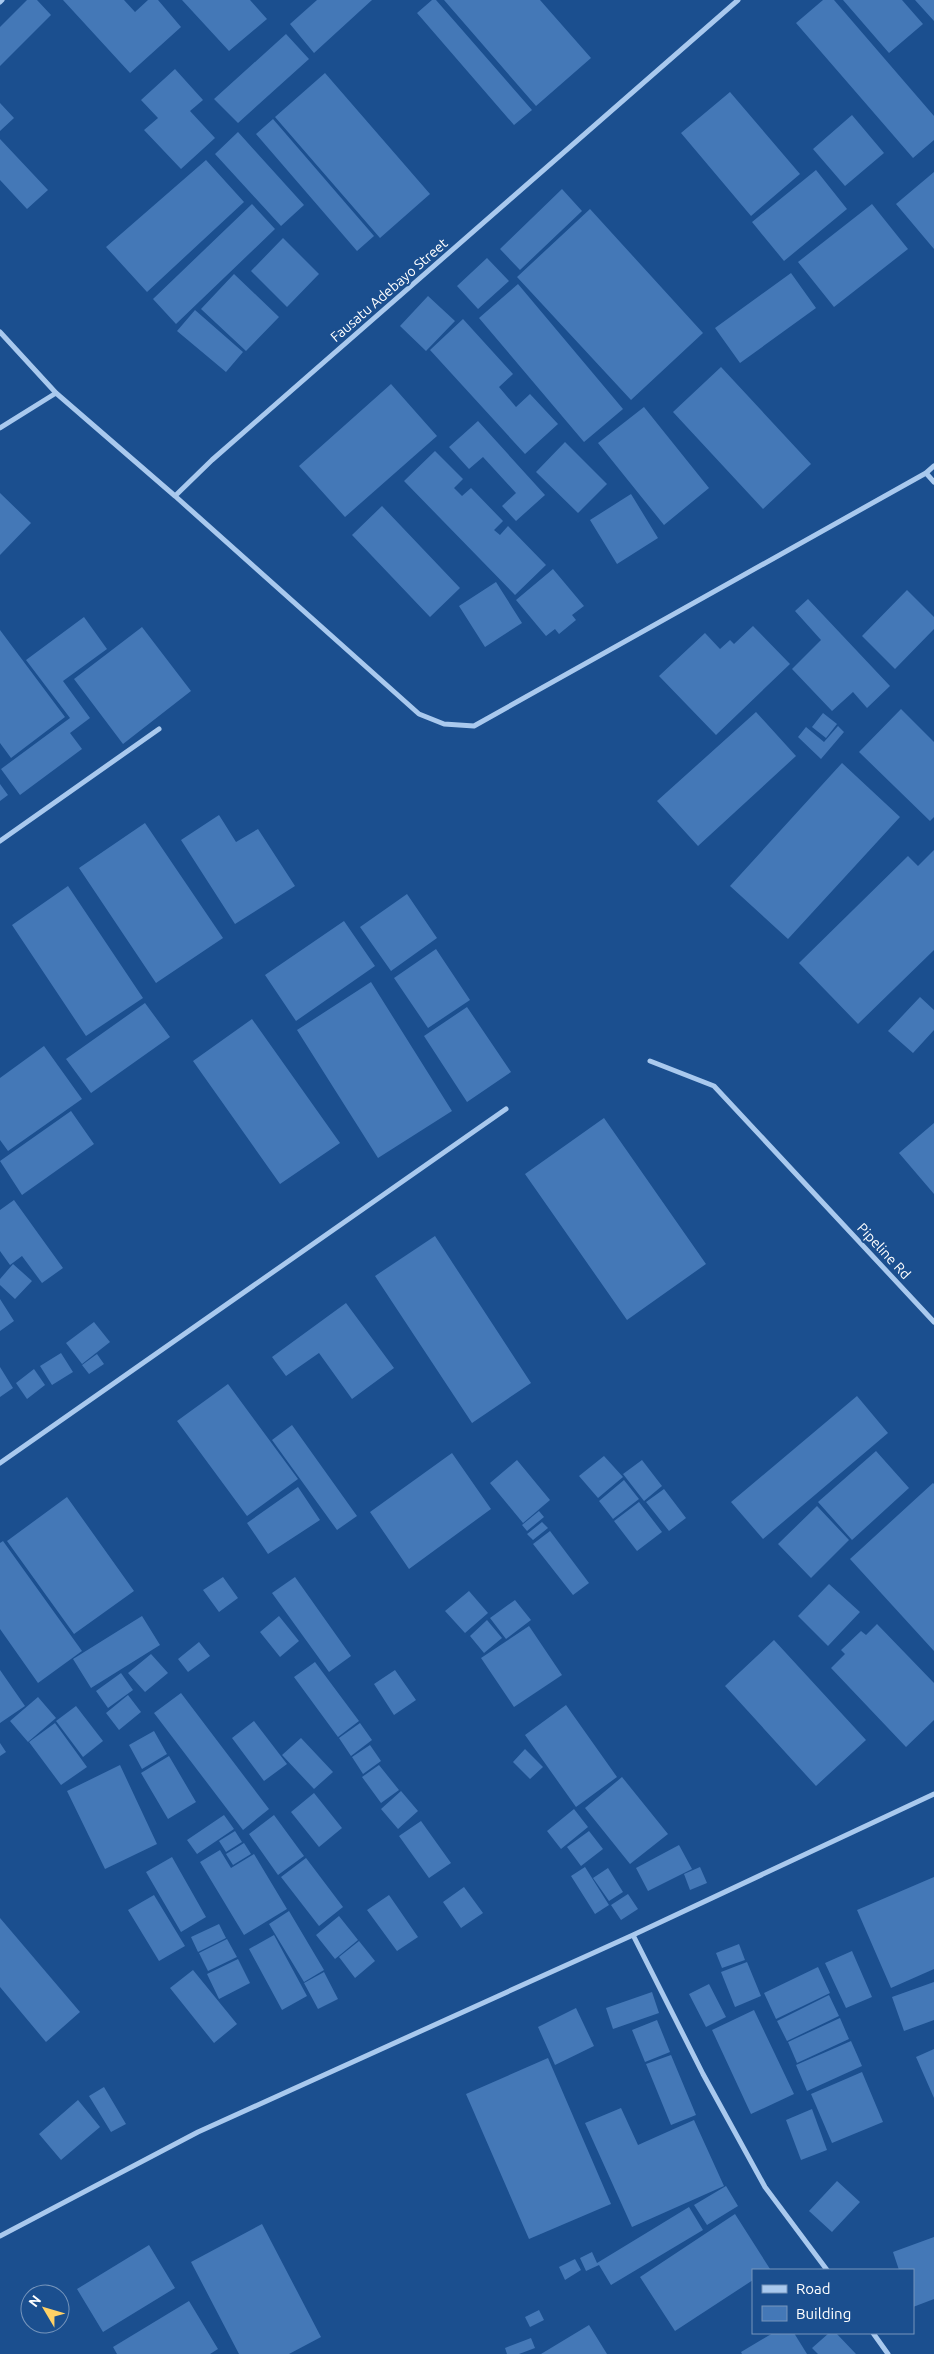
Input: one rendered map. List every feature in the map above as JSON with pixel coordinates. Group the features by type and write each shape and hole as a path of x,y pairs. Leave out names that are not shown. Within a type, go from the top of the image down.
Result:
{"street":[{"name":"Fausatu Adebayo Street","path":"175,496 212,460 738,0"},
{"path":"0,332 56,392 419,714 444,724 474,726 926,473 934,466"},
{"path":"0,428 56,392"},
{"path":"926,473 934,482"},
{"path":"0,841 159,729"},
{"name":"Pipeline Rd","path":"650,1061 714,1086 934,1322"},
{"path":"0,1463 506,1110"},
{"path":"0,2236 198,2132 633,1935 934,1794"},
{"path":"633,1935 703,2074 765,2187 825,2269"},
{"path":"874,2334 888,2354"}],"building":[{"path":"27,0 37,0 51,15 0,66 0,27"},
{"path":"63,0 124,0 135,12 148,0 158,0 181,27 130,73"},
{"path":"182,0 250,0 267,19 229,51"},
{"path":"317,0 372,0 314,53 290,24"},
{"path":"432,0 436,0 532,110 514,125 417,13"},
{"path":"444,0 540,0 591,58 536,106"},
{"path":"823,0 834,0 934,116 934,140 913,158 796,23"},
{"path":"843,0 902,0 923,24 889,53"},
{"path":"915,0 934,0 934,21"},
{"path":"286,34 309,59 238,123 214,99"},
{"path":"175,69 203,100 190,111 215,138 181,169 144,130 158,118 141,100"},
{"path":"325,73 430,194 380,238 275,117"},
{"path":"730,92 800,174 751,216 681,133"},
{"path":"0,103 14,118 0,131"},
{"path":"852,115 884,153 845,186 813,149"},
{"path":"273,119 374,236 357,251 256,134"},
{"path":"238,132 304,205 281,226 215,154"},
{"path":"0,139 48,190 27,209 0,180"},
{"path":"206,160 244,202 147,292 106,247"},
{"path":"816,170 847,209 784,261 752,222"},
{"path":"934,172 934,249 896,204"},
{"path":"562,189 582,211 520,270 500,249"},
{"path":"252,204 275,229 176,324 153,299"},
{"path":"872,204 908,249 834,307 798,262"},
{"path":"590,209 703,333 631,400 517,277"},
{"path":"283,238 319,274 287,307 251,271"},
{"path":"487,258 509,281 478,309 457,286"},
{"path":"791,273 816,308 740,363 715,328"},
{"path":"234,274 279,317 246,351 201,309"},
{"path":"518,284 623,409 584,442 479,318"},
{"path":"428,296 455,321 426,351 400,326"},
{"path":"195,310 243,352 226,372 177,331"},
{"path":"463,319 513,374 499,387 516,407 530,394 558,424 525,454 430,350"},
{"path":"721,367 811,464 763,509 673,412"},
{"path":"391,384 437,436 345,517 299,466"},
{"path":"644,407 709,488 664,525 598,443"},
{"path":"478,421 545,495 516,521 502,506 516,493 483,457 469,469 449,447"},
{"path":"565,442 607,484 578,513 536,472"},
{"path":"435,451 463,479 454,488 462,496 471,488 503,521 494,530 500,535 508,526 546,565 515,595 404,481"},
{"path":"0,493 31,523 0,555"},
{"path":"631,494 658,538 617,564 590,520"},
{"path":"382,506 460,588 430,617 352,535"},
{"path":"553,569 584,606 572,615 576,620 559,634 555,629 546,636 516,600"},
{"path":"496,582 522,623 485,647 459,606"},
{"path":"907,590 934,617 934,629 895,669 862,636"},
{"path":"808,599 890,686 867,708 853,692 832,711 792,669 821,640 795,611"},
{"path":"84,617 107,649 63,681 90,718 70,733 82,749 20,795 1,769 70,718 26,660"},
{"path":"753,626 790,664 716,735 659,676 705,633 720,649 730,640 734,644"},
{"path":"142,627 191,691 123,744 74,679"},
{"path":"0,630 65,717 11,758 0,743"},
{"path":"901,709 934,742 934,817 930,821 859,752"},
{"path":"756,712 796,756 698,846 657,801"},
{"path":"823,713 837,724 826,738 812,727"},
{"path":"838,726 844,732 821,759 798,737 806,727 824,742"},
{"path":"842,763 900,817 788,939 730,886"},
{"path":"0,784 8,795 0,801"},
{"path":"219,815 236,842 258,829 295,886 235,924 181,840"},
{"path":"145,823 223,938 156,983 79,868"},
{"path":"934,850 934,950 858,1024 799,963 908,856 918,866"},
{"path":"68,886 143,998 86,1036 12,925"},
{"path":"407,894 437,938 391,971 360,927"},
{"path":"344,921 375,966 296,1021 265,975"},
{"path":"436,949 470,1000 428,1028 394,978"},
{"path":"371,982 452,1111 378,1158 297,1030"},
{"path":"920,997 934,1010 934,1030 913,1053 888,1031"},
{"path":"145,1003 170,1037 91,1093 66,1059"},
{"path":"467,1007 511,1072 467,1102 424,1036"},
{"path":"252,1019 340,1143 280,1184 193,1061"},
{"path":"44,1046 82,1099 8,1151 0,1140 0,1078"},
{"path":"71,1111 94,1144 22,1195 0,1161"},
{"path":"604,1118 706,1264 627,1320 525,1174"},
{"path":"934,1123 934,1194 899,1153"},
{"path":"14,1200 63,1268 42,1283 22,1256 10,1265 0,1251 0,1210"},
{"path":"435,1236 531,1383 472,1423 375,1276"},
{"path":"13,1264 32,1281 15,1299 0,1285 0,1279"},
{"path":"0,1299 14,1321 0,1331"},
{"path":"346,1303 394,1368 352,1399 319,1353 286,1376 272,1357"},
{"path":"94,1322 110,1342 82,1364 66,1343"},
{"path":"61,1353 73,1372 52,1385 40,1366"},
{"path":"97,1354 104,1364 89,1374 82,1365"},
{"path":"0,1367 13,1388 0,1397"},
{"path":"34,1369 45,1385 27,1399 16,1383"},
{"path":"228,1384 298,1479 247,1516 177,1421"},
{"path":"857,1396 888,1433 763,1539 731,1502"},
{"path":"292,1425 357,1516 337,1530 272,1440"},
{"path":"876,1451 909,1488 852,1540 818,1502"},
{"path":"452,1453 491,1509 409,1569 370,1512"},
{"path":"604,1456 623,1477 598,1498 579,1476"},
{"path":"517,1460 550,1500 523,1523 490,1483"},
{"path":"642,1460 662,1486 644,1501 623,1474"},
{"path":"624,1480 639,1499 613,1519 599,1501"},
{"path":"934,1484 934,1651 850,1559"},
{"path":"298,1487 320,1520 268,1554 247,1523"},
{"path":"664,1489 686,1518 669,1531 646,1502"},
{"path":"67,1497 134,1591 74,1634 7,1541"},
{"path":"639,1502 662,1532 637,1551 614,1521"},
{"path":"817,1506 849,1540 811,1578 778,1544"},
{"path":"539,1511 544,1517 527,1531 522,1525"},
{"path":"542,1522 548,1528 533,1540 527,1534"},
{"path":"550,1531 589,1583 573,1595 533,1544"},
{"path":"3,1541 82,1651 38,1683 0,1629 0,1543"},
{"path":"223,1577 238,1598 219,1612 203,1590"},
{"path":"295,1577 351,1656 329,1672 272,1593"},
{"path":"829,1584 860,1612 828,1646 798,1616"},
{"path":"469,1591 488,1613 465,1633 445,1611"},
{"path":"515,1600 531,1620 506,1639 490,1618"},
{"path":"142,1616 160,1645 91,1688 73,1659"},
{"path":"279,1616 299,1641 280,1657 260,1632"},
{"path":"487,1620 502,1638 484,1653 470,1636"},
{"path":"877,1624 934,1683 934,1720 906,1747 831,1668 845,1654 841,1650 861,1631 866,1635"},
{"path":"529,1626 562,1675 514,1707 481,1658"},
{"path":"774,1640 866,1740 816,1786 725,1686"},
{"path":"199,1642 210,1656 188,1672 178,1659"},
{"path":"151,1654 168,1673 145,1692 128,1673"},
{"path":"315,1662 359,1721 338,1737 294,1677"},
{"path":"0,1670 25,1706 0,1723"},
{"path":"395,1670 416,1700 394,1715 374,1684"},
{"path":"121,1673 133,1690 108,1708 96,1691"},
{"path":"181,1693 269,1809 243,1830 154,1713"},
{"path":"128,1695 141,1712 119,1730 106,1713"},
{"path":"38,1697 56,1718 28,1742 10,1721"},
{"path":"566,1705 617,1777 576,1807 525,1735"},
{"path":"76,1706 103,1741 83,1757 56,1721"},
{"path":"254,1721 287,1764 264,1781 232,1738"},
{"path":"55,1723 87,1767 61,1785 29,1742"},
{"path":"360,1723 372,1740 351,1756 339,1738"},
{"path":"154,1731 167,1754 142,1769 129,1745"},
{"path":"301,1738 333,1772 314,1789 282,1755"},
{"path":"0,1743 6,1752 0,1756"},
{"path":"370,1745 381,1761 363,1774 352,1757"},
{"path":"525,1749 543,1767 530,1779 513,1762"},
{"path":"169,1756 196,1802 168,1819 141,1773"},
{"path":"120,1765 157,1844 105,1869 67,1791"},
{"path":"379,1765 399,1790 381,1803 362,1777"},
{"path":"622,1777 668,1834 630,1864 585,1808"},
{"path":"401,1791 418,1811 398,1829 381,1809"},
{"path":"314,1793 342,1828 319,1847 291,1812"},
{"path":"574,1809 588,1827 561,1849 547,1831"},
{"path":"224,1815 234,1829 197,1854 187,1840"},
{"path":"274,1815 304,1856 278,1875 249,1834"},
{"path":"421,1821 451,1863 429,1878 399,1836"},
{"path":"235,1831 242,1842 226,1852 219,1841"},
{"path":"589,1831 603,1849 581,1866 567,1847"},
{"path":"244,1843 251,1854 233,1865 226,1854"},
{"path":"679,1845 692,1869 648,1891 636,1868"},
{"path":"220,1850 231,1868 254,1854 287,1909 244,1935 200,1862"},
{"path":"172,1857 206,1917 181,1932 146,1872"},
{"path":"306,1858 343,1907 319,1926 281,1877"},
{"path":"585,1867 609,1905 595,1914 571,1876"},
{"path":"700,1867 707,1883 690,1890 684,1874"},
{"path":"608,1868 623,1892 609,1901 593,1878"},
{"path":"934,1877 934,1969 891,1988 857,1910"},
{"path":"464,1887 483,1913 461,1928 443,1902"},
{"path":"628,1894 638,1909 621,1920 611,1905"},
{"path":"154,1895 185,1946 159,1961 128,1910"},
{"path":"389,1895 418,1937 397,1951 367,1910"},
{"path":"289,1911 324,1970 304,1982 269,1924"},
{"path":"339,1916 358,1940 335,1959 316,1935"},
{"path":"0,1918 80,2012 46,2042 0,1987"},
{"path":"219,1924 226,1938 198,1952 191,1937"},
{"path":"274,1935 307,1996 282,2010 249,1949"},
{"path":"227,1939 237,1957 208,1971 199,1953"},
{"path":"359,1941 375,1961 355,1978 339,1957"},
{"path":"739,1944 745,1960 722,1968 716,1953"},
{"path":"852,1951 872,1997 846,2008 825,1963"},
{"path":"238,1959 250,1983 219,1999 207,1974"},
{"path":"747,1962 761,1996 735,2007 721,1972"},
{"path":"818,1967 830,1993 776,2019 764,1993"},
{"path":"193,1970 237,2024 214,2043 170,1988"},
{"path":"324,1972 338,1999 318,2009 304,1983"},
{"path":"934,1982 934,2020 904,2031 892,1997"},
{"path":"709,1984 726,2017 706,2027 689,1994"},
{"path":"652,1992 659,2013 613,2029 606,2008"},
{"path":"829,1995 839,2016 787,2041 777,2021"},
{"path":"576,2008 594,2046 555,2065 538,2027"},
{"path":"754,2010 794,2094 751,2114 712,2030"},
{"path":"840,2018 849,2039 797,2063 788,2042"},
{"path":"657,2020 670,2052 645,2062 632,2030"},
{"path":"851,2041 862,2066 807,2091 796,2065"},
{"path":"934,2049 934,2098 916,2057"},
{"path":"671,2055 696,2115 671,2125 646,2064"},
{"path":"548,2058 611,2204 529,2239 466,2094"},
{"path":"862,2072 883,2122 832,2143 811,2094"},
{"path":"104,2087 126,2124 111,2132 89,2096"},
{"path":"78,2100 100,2127 61,2160 39,2134"},
{"path":"621,2108 638,2145 694,2120 724,2186 632,2227 585,2123"},
{"path":"812,2109 827,2150 801,2160 786,2120"},
{"path":"837,2181 860,2202 832,2232 809,2211"},
{"path":"726,2186 738,2206 707,2225 694,2205"},
{"path":"689,2207 703,2230 611,2285 599,2265 586,2271 580,2258 592,2252 597,2263"},
{"path":"735,2214 770,2269 752,2269 752,2281 675,2331 640,2277"},
{"path":"262,2224 321,2337 289,2354 239,2354 191,2262"},
{"path":"934,2237 934,2299 914,2307 914,2269 899,2269 893,2252"},
{"path":"149,2245 175,2288 103,2332 77,2289"},
{"path":"575,2259 581,2270 565,2280 559,2267"},
{"path":"189,2301 218,2349 210,2354 117,2354 113,2347"},
{"path":"539,2310 544,2320 530,2327 525,2317"},
{"path":"589,2325 607,2354 541,2354"},
{"path":"771,2334 795,2334 807,2354 742,2354 741,2352"},
{"path":"828,2334 837,2334 856,2354 818,2354 812,2348"},
{"path":"531,2338 535,2348 519,2354 507,2354 505,2348"}]}
